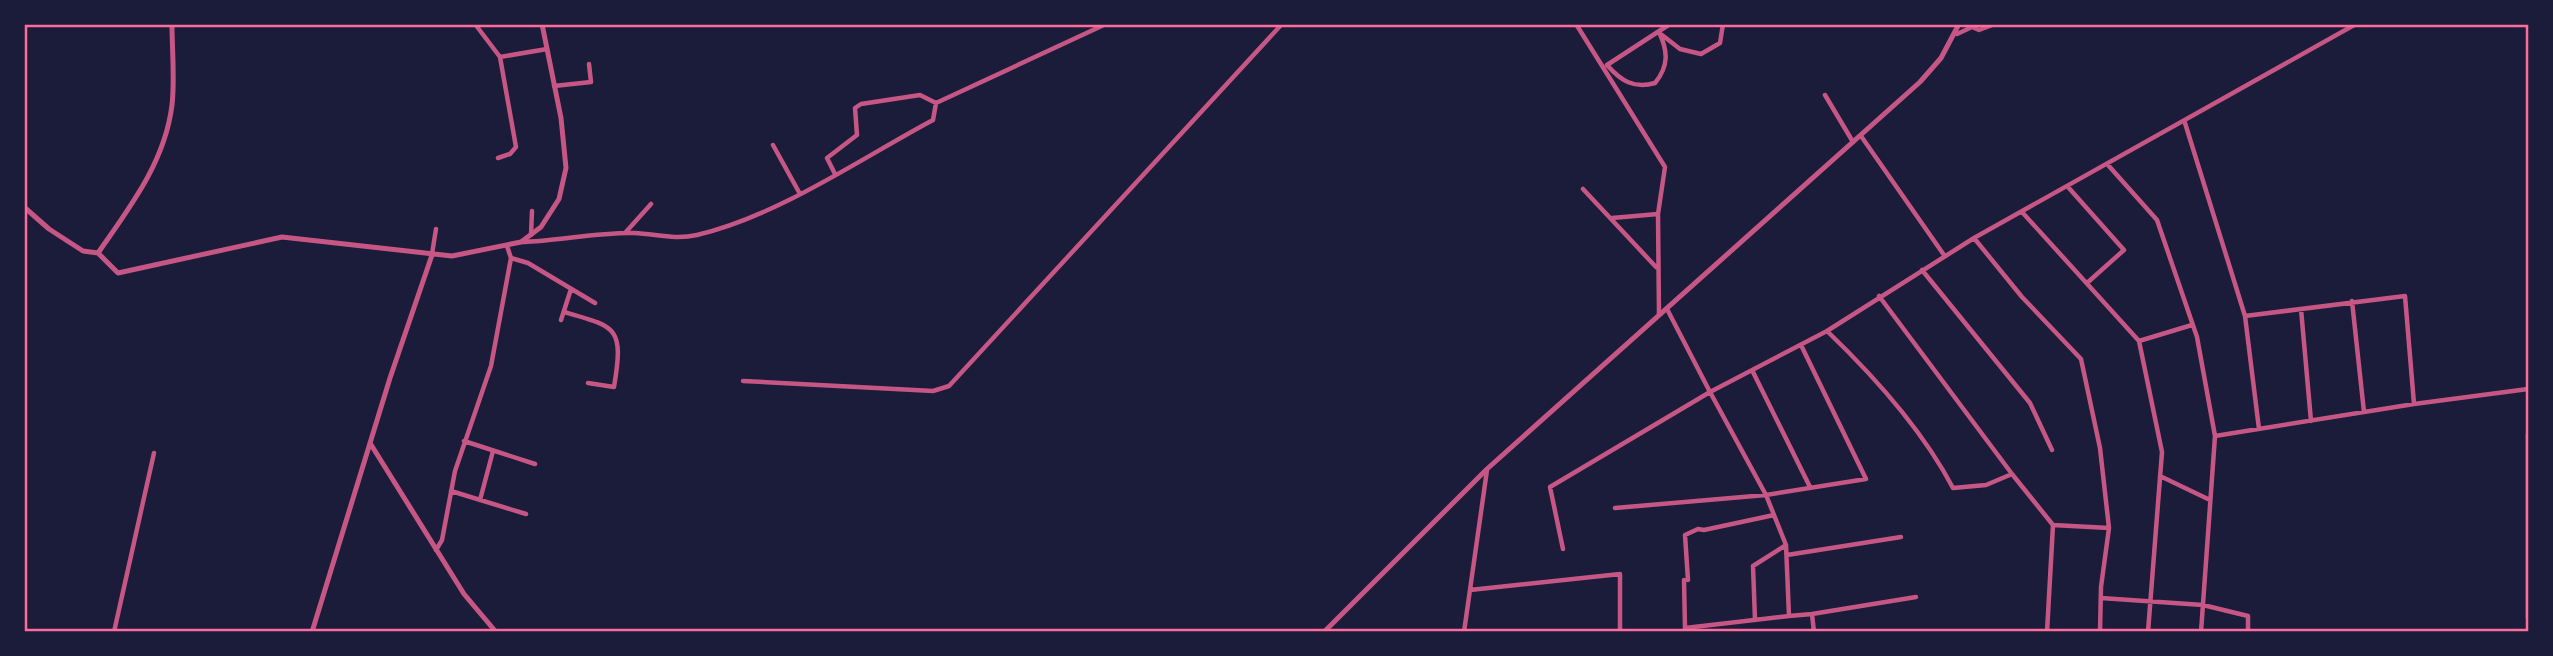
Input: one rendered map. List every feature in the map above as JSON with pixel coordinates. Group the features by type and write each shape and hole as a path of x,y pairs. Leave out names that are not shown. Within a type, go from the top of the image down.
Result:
{"street":[{"path":"98,253 153,169 166,136 172,104 172,24"},
{"path":"475,24 500,57 516,147 510,154 498,158"},
{"path":"521,242 541,227 559,199 566,168 542,24"},
{"path":"936,103 1105,24"},
{"path":"743,381 933,391 949,386 1282,24"},
{"path":"1576,24 1605,66 1665,167 1658,214 1659,316"},
{"path":"1605,66 1670,24"},
{"path":"1659,32 1680,49 1701,54 1720,43 1723,24"},
{"path":"1324,632 1487,469 1920,82 1957,34 1959,24"},
{"path":"1957,34 1972,27 1979,30 1996,24"},
{"path":"1563,549 1550,486 1710,392 1753,372 1827,331 1944,255 2185,123 2356,24"},
{"path":"1605,66 1632,85 1655,83 1666,64 1667,50 1659,32"},
{"path":"500,57 547,49"},
{"path":"554,86 591,82 589,64"},
{"path":"835,174 827,158 857,135 855,108 861,104 920,95 936,103"},
{"path":"1825,95 1854,143"},
{"path":"24,207 48,229 83,251 98,253 118,274 282,237 452,256 521,242 624,234 674,239 699,235 746,219 800,194 933,120 936,103"},
{"path":"2185,123 2245,316 2259,429"},
{"path":"1861,136 1944,255"},
{"path":"773,145 800,194"},
{"path":"2108,165 2157,220 2192,324 2214,436 2201,632"},
{"path":"2068,187 2124,250 2087,283"},
{"path":"1584,189 1657,267"},
{"path":"624,234 651,204"},
{"path":"531,235 532,211"},
{"path":"2022,212 2139,341 2162,452 2147,632"},
{"path":"1611,218 1658,214"},
{"path":"312,632 432,255 436,229"},
{"path":"1974,238 2022,298 2081,359 2100,448 2109,528 2100,632"},
{"path":"436,550 442,540 464,441 491,366 511,257 508,246"},
{"path":"511,257 528,263 595,303"},
{"path":"1922,270 2030,403 2052,450"},
{"path":"561,320 571,289"},
{"path":"1879,296 2053,525 2047,632"},
{"path":"2245,316 2405,296 2414,404"},
{"path":"2352,301 2364,412"},
{"path":"1667,309 1766,495 1786,544 1789,616"},
{"path":"2301,309 2311,421"},
{"path":"564,312 608,324 614,333 617,370 614,387 588,383"},
{"path":"2139,341 2192,324"},
{"path":"1827,331 1863,366 1936,457 1953,488 1986,485 2012,474"},
{"path":"1615,508 1766,495 1866,479 1801,345"},
{"path":"1753,372 1810,487"},
{"path":"2214,436 2414,404 2529,389"},
{"path":"2529,435 2526,465 2529,618"},
{"path":"464,441 535,464"},
{"path":"370,443 464,594 496,632"},
{"path":"480,500 493,451"},
{"path":"114,632 154,453"},
{"path":"1464,632 1487,469"},
{"path":"2160,476 2210,500"},
{"path":"451,491 526,514"},
{"path":"1774,515 1704,530 1698,528 1685,534 1685,630 1812,614 1916,597"},
{"path":"2053,525 2109,528"},
{"path":"1787,555 1901,537"},
{"path":"1755,620 1753,566 1786,544"},
{"path":"1470,590 1620,574 1620,632"},
{"path":"2101,598 2203,605 2248,615 2248,632"},
{"path":"1812,614 1814,632"}]}
